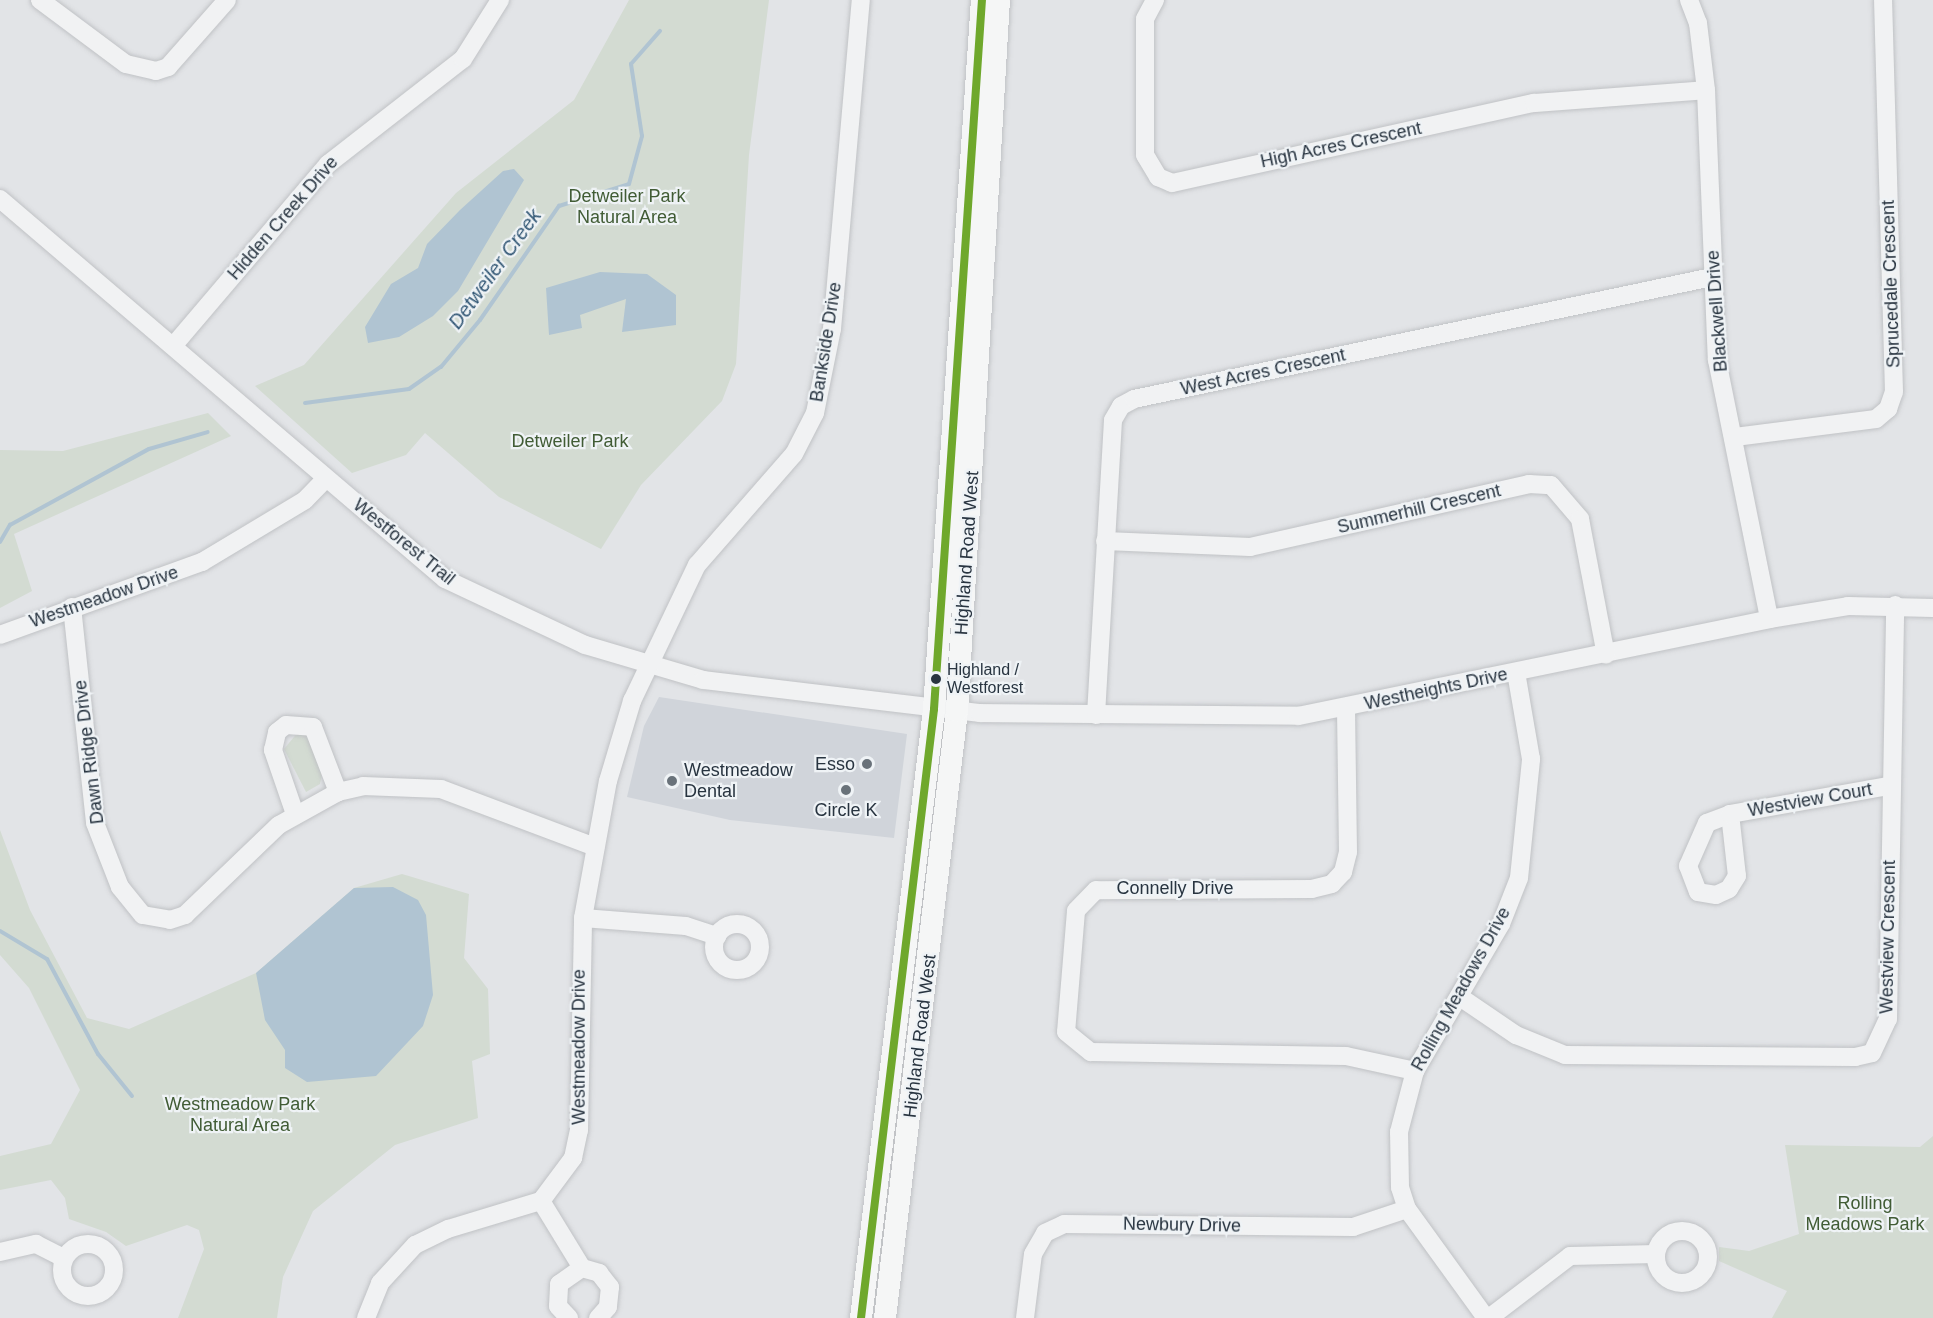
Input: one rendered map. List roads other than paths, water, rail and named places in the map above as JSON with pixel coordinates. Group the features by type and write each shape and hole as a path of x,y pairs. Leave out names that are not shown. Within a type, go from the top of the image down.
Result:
{"main road":[{"name":"Highland Road West","path":"861,1318 934,709 982,0"},
{"name":"Highland Road West","path":"885,1318 957,711 999,0"}],"street":[{"path":"40,0 126,64 156,71 168,67 226,0"},
{"name":"Hidden Creek Drive","path":"174,345 328,164 464,59 500,0"},
{"name":"Bankside Drive","path":"647,666 697,565 794,454 815,413 832,329 861,0"},
{"name":"High Acres Crescent","path":"1155,0 1145,19 1145,155 1158,177 1172,183 1534,103 1706,90"},
{"name":"Blackwell Drive","path":"1689,0 1698,23 1706,90 1717,360 1735,437 1769,619"},
{"name":"Sprucedale Crescent","path":"1735,437 1876,419 1888,409 1894,392 1883,0"},
{"name":"Westforest Trail","path":"0,199 174,345 445,579 514,615 647,666 763,690 934,709"},
{"name":"West Acres Crescent","path":"1096,715 1113,420 1134,399 1712,277"},
{"name":"Westmeadow Drive","path":"0,635 72,607 202,562 307,498 326,478"},
{"name":"Summerhill Crescent","path":"1105,541 1250,547 1511,488 1551,485 1580,519 1606,655"},
{"name":"Westheights Drive","path":"934,709 1096,715 1298,716 1346,709 1769,619 1848,606 1895,605 1933,608"},
{"name":"Westview Crescent","path":"1460,997 1516,1035 1565,1055 1854,1057 1872,1053 1888,1019 1889,786 1895,605"},
{"name":"Dawn Ridge Drive","path":"72,607 95,823 106,857 132,906 157,920 184,915 296,814 338,792 384,783 441,789 595,846"},
{"name":"Westmeadow Drive","path":"542,1201 573,1158 579,1130 583,918 595,846 621,734 647,666"},
{"name":"Rolling Meadows Drive","path":"1488,1318 1407,1209 1400,1187 1399,1132 1415,1071 1501,924 1527,836 1531,759 1516,672"},
{"name":"Connelly Drive","path":"1346,709 1348,852 1343,872 1332,884 1312,889 1096,890 1076,911 1066,1032 1091,1052 1346,1056 1415,1071"},
{"path":"296,814 273,750 277,732 286,725 313,727 338,792"},
{"name":"Westview Court","path":"1730,814 1889,786"},
{"path":"583,918 686,926 717,936"},
{"path":"366,1318 380,1284 415,1245 448,1228 542,1201 582,1268 599,1272 610,1287 608,1307 598,1318"},
{"name":"Newbury Drive","path":"1025,1318 1033,1254 1045,1233 1064,1224 1353,1227 1407,1209"},
{"path":"0,1252 36,1244 64,1258"},
{"path":"1488,1318 1570,1256 1656,1254"},
{"path":"569,1318 558,1306 559,1284 582,1268"}],"water":[{"path":"514,169 524,180 458,291 433,316 399,337 368,343 365,327 391,284 418,268 427,244 460,210 503,171"},
{"path":"600,272 647,274 676,295 676,325 622,332 626,299 580,315 582,328 549,335 546,288"},
{"path":"393,887 418,900 426,915 433,995 423,1026 376,1076 307,1082 285,1068 285,1050 265,1020 256,973 354,888"}],"waterway":[{"name":"Detweiler Creek","path":"305,403 409,389 441,367 480,320 559,206 629,184 642,136 631,64 660,31"},
{"name":"Detweiler Creek","path":"0,542 10,525 149,449 208,432"},
{"path":"0,931 47,959 98,1054 132,1096"}],"place":[{"name":"Highland / Westforest","path":"936,679"},
{"name":"Esso","path":"867,764"},
{"name":"Westmeadow Dental","path":"672,781"},
{"name":"Circle K","path":"846,790"}],"park label":[{"name":"Detweiler Park Natural Area","path":"627,207"},
{"name":"Detweiler Park","path":"570,441"},
{"name":"Westmeadow Park Natural Area","path":"240,1115"},
{"name":"Rolling Meadows Park","path":"1865,1214"}]}
